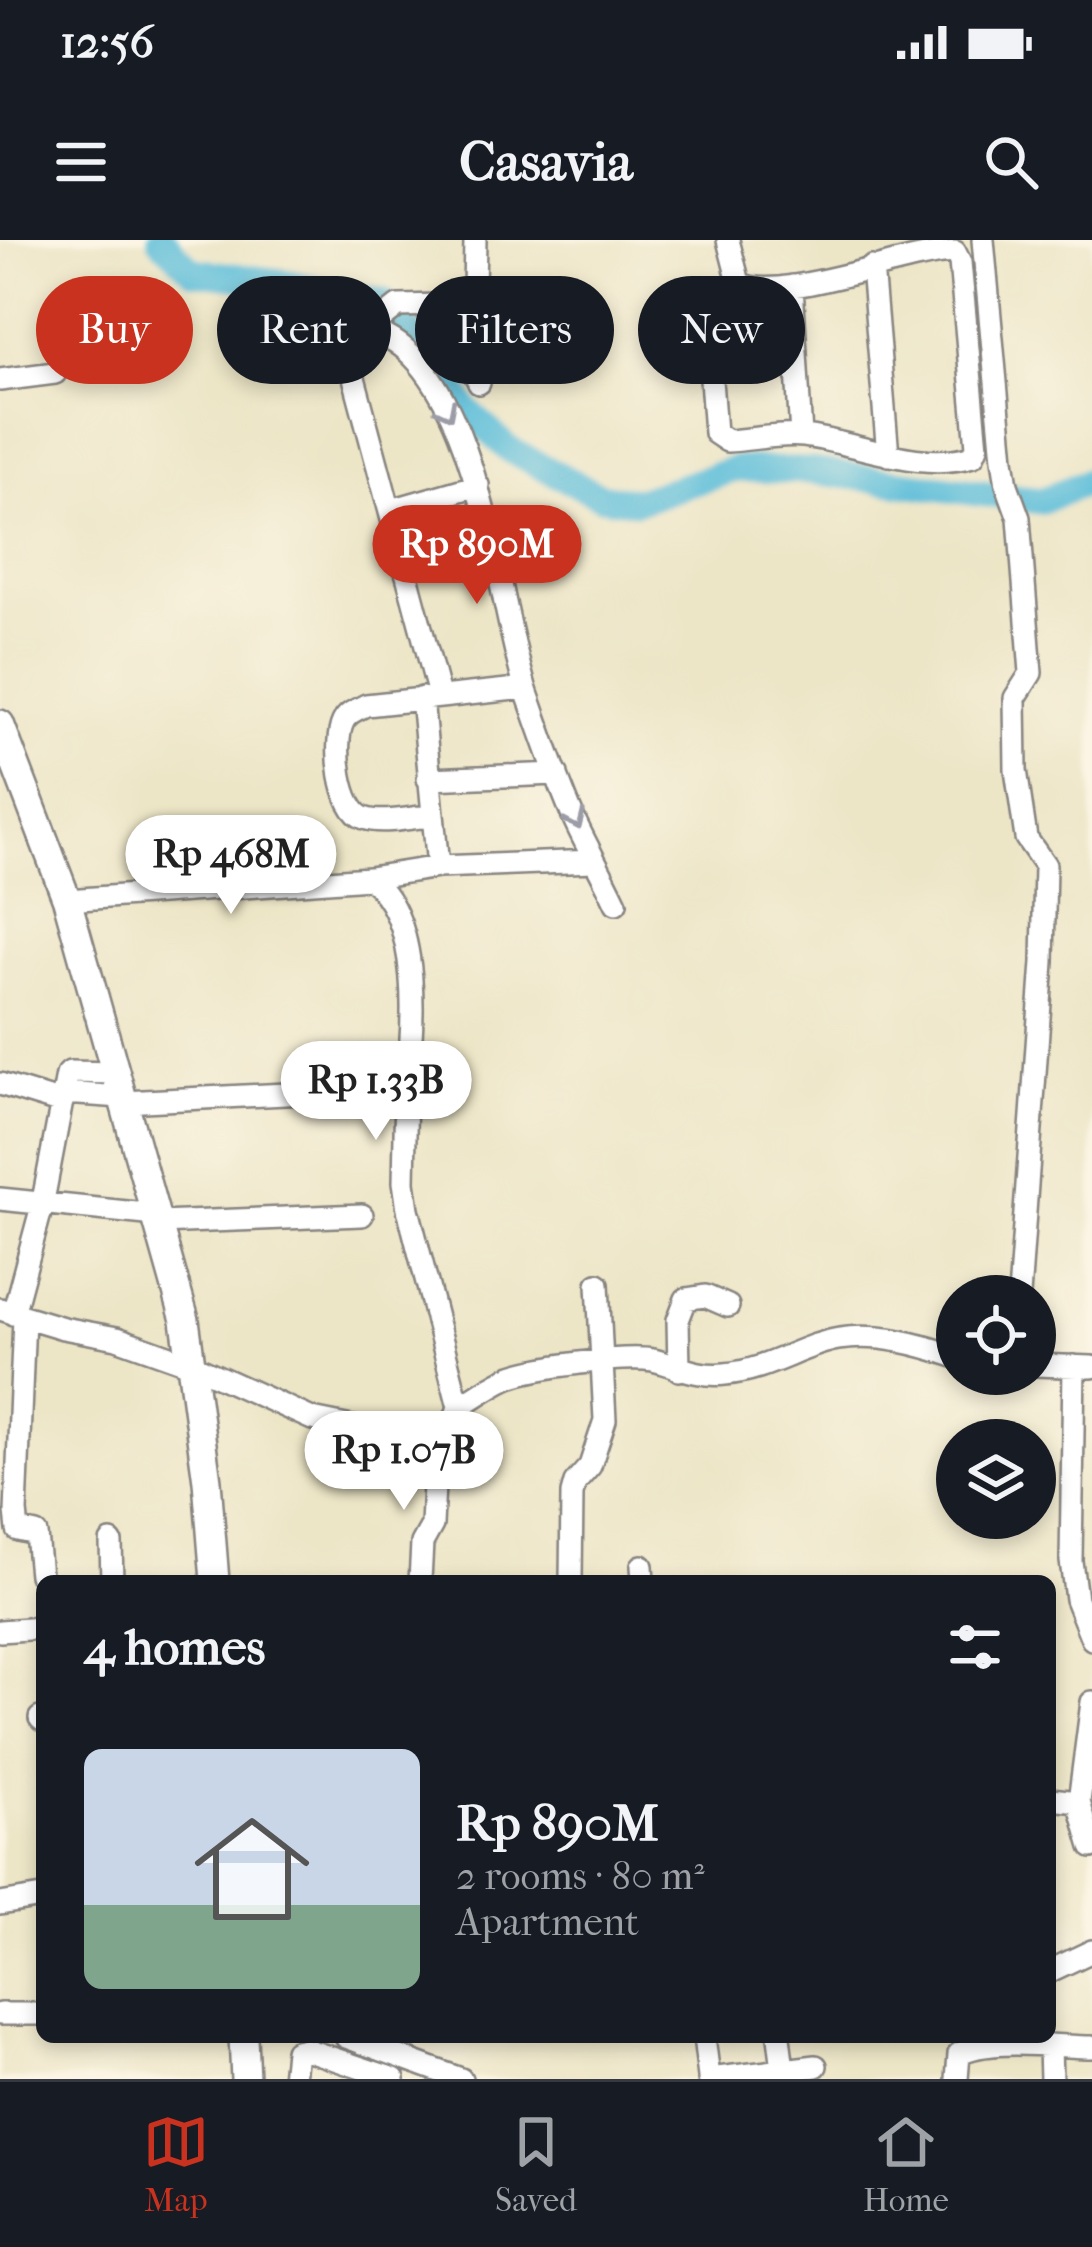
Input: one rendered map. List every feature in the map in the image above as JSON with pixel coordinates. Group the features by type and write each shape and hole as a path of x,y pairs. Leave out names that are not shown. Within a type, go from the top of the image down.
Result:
{"main road":[{"path":"0,724 67,901 185,1321 214,1575"},
{"path":"243,2043 245,2079"}],"street":[{"path":"475,276 476,240"},
{"path":"728,240 738,276"},
{"path":"983,240 1006,485 1019,518 1031,673 1015,698 1016,770 1026,838 1045,866 1043,962 1021,1275"},
{"path":"711,384 715,434 727,442 801,436 888,455 969,459 977,447 960,262 955,252 805,283"},
{"path":"872,267 888,455"},
{"path":"391,338 436,388 465,445 525,688 557,774 616,903"},
{"path":"0,380 36,375"},
{"path":"354,384 391,510 431,697 428,779 438,867"},
{"path":"798,384 801,436"},
{"path":"391,510 478,485"},
{"path":"431,816 374,820 354,812 347,803 338,756 342,724 349,714 365,705 525,688"},
{"path":"428,779 557,774"},
{"path":"67,901 438,867 595,861"},
{"path":"385,874 380,885 394,908 410,974 404,1182 459,1407 450,1433 436,1444 432,1525 422,1544 420,1575"},
{"path":"0,1084 63,1098 120,1091 406,1088"},
{"path":"40,1575 36,1534 19,1530 16,1512 12,1314 42,1206 63,1098"},
{"path":"0,1199 157,1219 362,1215"},
{"path":"571,1575 574,1488 587,1473 603,1432 598,1285"},
{"path":"680,1370 678,1320 686,1299 705,1296 728,1306"},
{"path":"12,1314 117,1338 193,1365 312,1419 436,1444"},
{"path":"459,1407 526,1372 604,1362 654,1360 713,1375 762,1369 840,1339 902,1341 936,1351"},
{"path":"1083,1367 1069,1538 1076,1598 1092,1639"},
{"path":"111,1542 112,1575"},
{"path":"0,1631 36,1628"},
{"path":"1092,1702 1079,1802 1092,1847"},
{"path":"1056,1800 1079,1802"},
{"path":"0,1904 36,1899"},
{"path":"1056,1968 1092,1951"},
{"path":"0,2014 36,2014"},
{"path":"416,2061 419,2043"},
{"path":"705,2043 709,2078 816,2066"},
{"path":"780,2043 782,2069"},
{"path":"353,2047 394,2079"},
{"path":"293,2079 296,2051 353,2047 416,2061 461,2079"},
{"path":"1050,2047 1051,2079"},
{"path":"957,2079 959,2054 967,2049 1092,2048"}],"waterway":[{"path":"161,240 193,271 384,302 432,358 468,411 508,449 600,496 637,501 735,469 812,471 1041,501 1092,480"}]}
